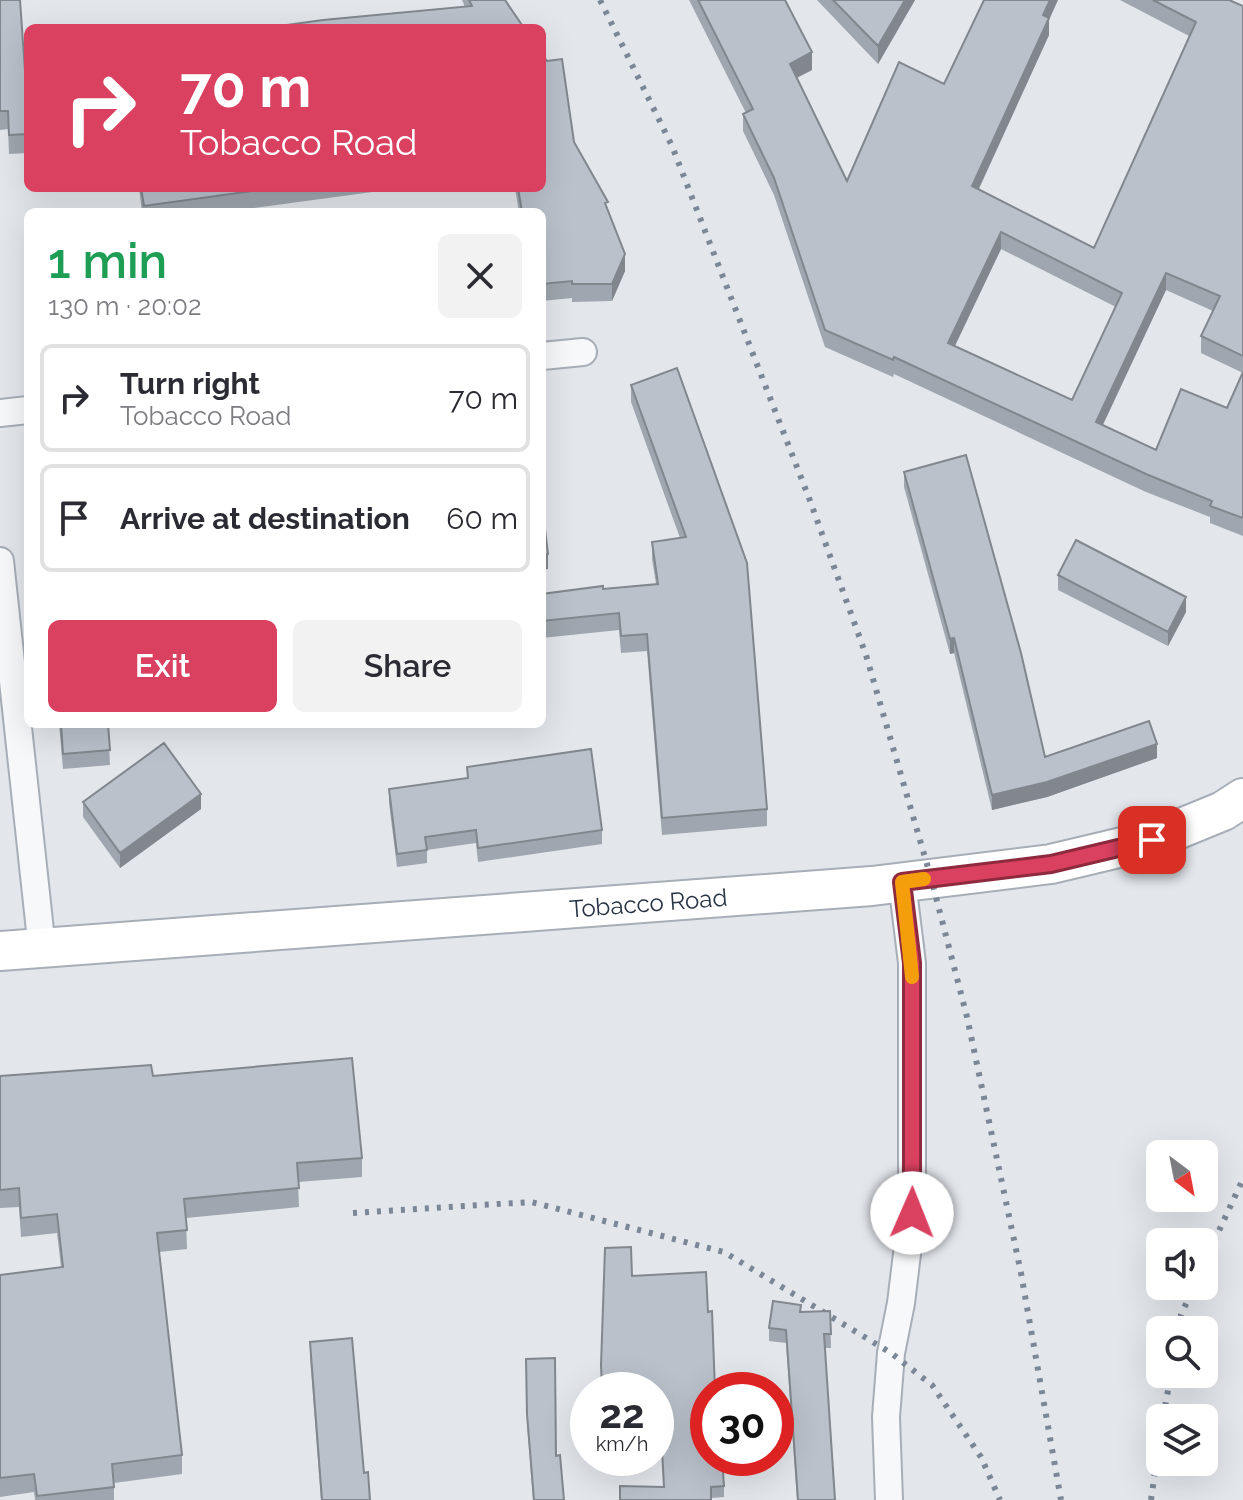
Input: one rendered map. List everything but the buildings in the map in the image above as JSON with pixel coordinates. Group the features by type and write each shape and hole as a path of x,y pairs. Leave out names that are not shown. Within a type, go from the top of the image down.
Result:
{"street":[{"path":"546,356 583,352"},
{"path":"0,413 24,410"},
{"path":"0,561 42,949"},
{"name":"Tobacco Road","path":"0,951 902,882 1051,864 1152,840 1223,811 1243,798"},
{"path":"889,1500 886,1417 891,1353 901,1303 912,1213 912,963 902,882"}],"railway":[{"path":"600,0 672,146 809,498 866,655 931,878 967,1017 1021,1273 1061,1500"},
{"path":"1218,1233 1243,1179"},
{"path":"353,1213 531,1202 724,1252 891,1353 932,1385 981,1457 1000,1500"},
{"path":"1181,1316 1188,1300"},
{"path":"1166,1404 1168,1388"},
{"path":"1151,1500 1154,1476"}],"slow traffic":[{"path":"912,977 902,882 924,879"}],"route":[{"path":"912,1213 912,963 902,882 1051,864 1152,840"}]}
